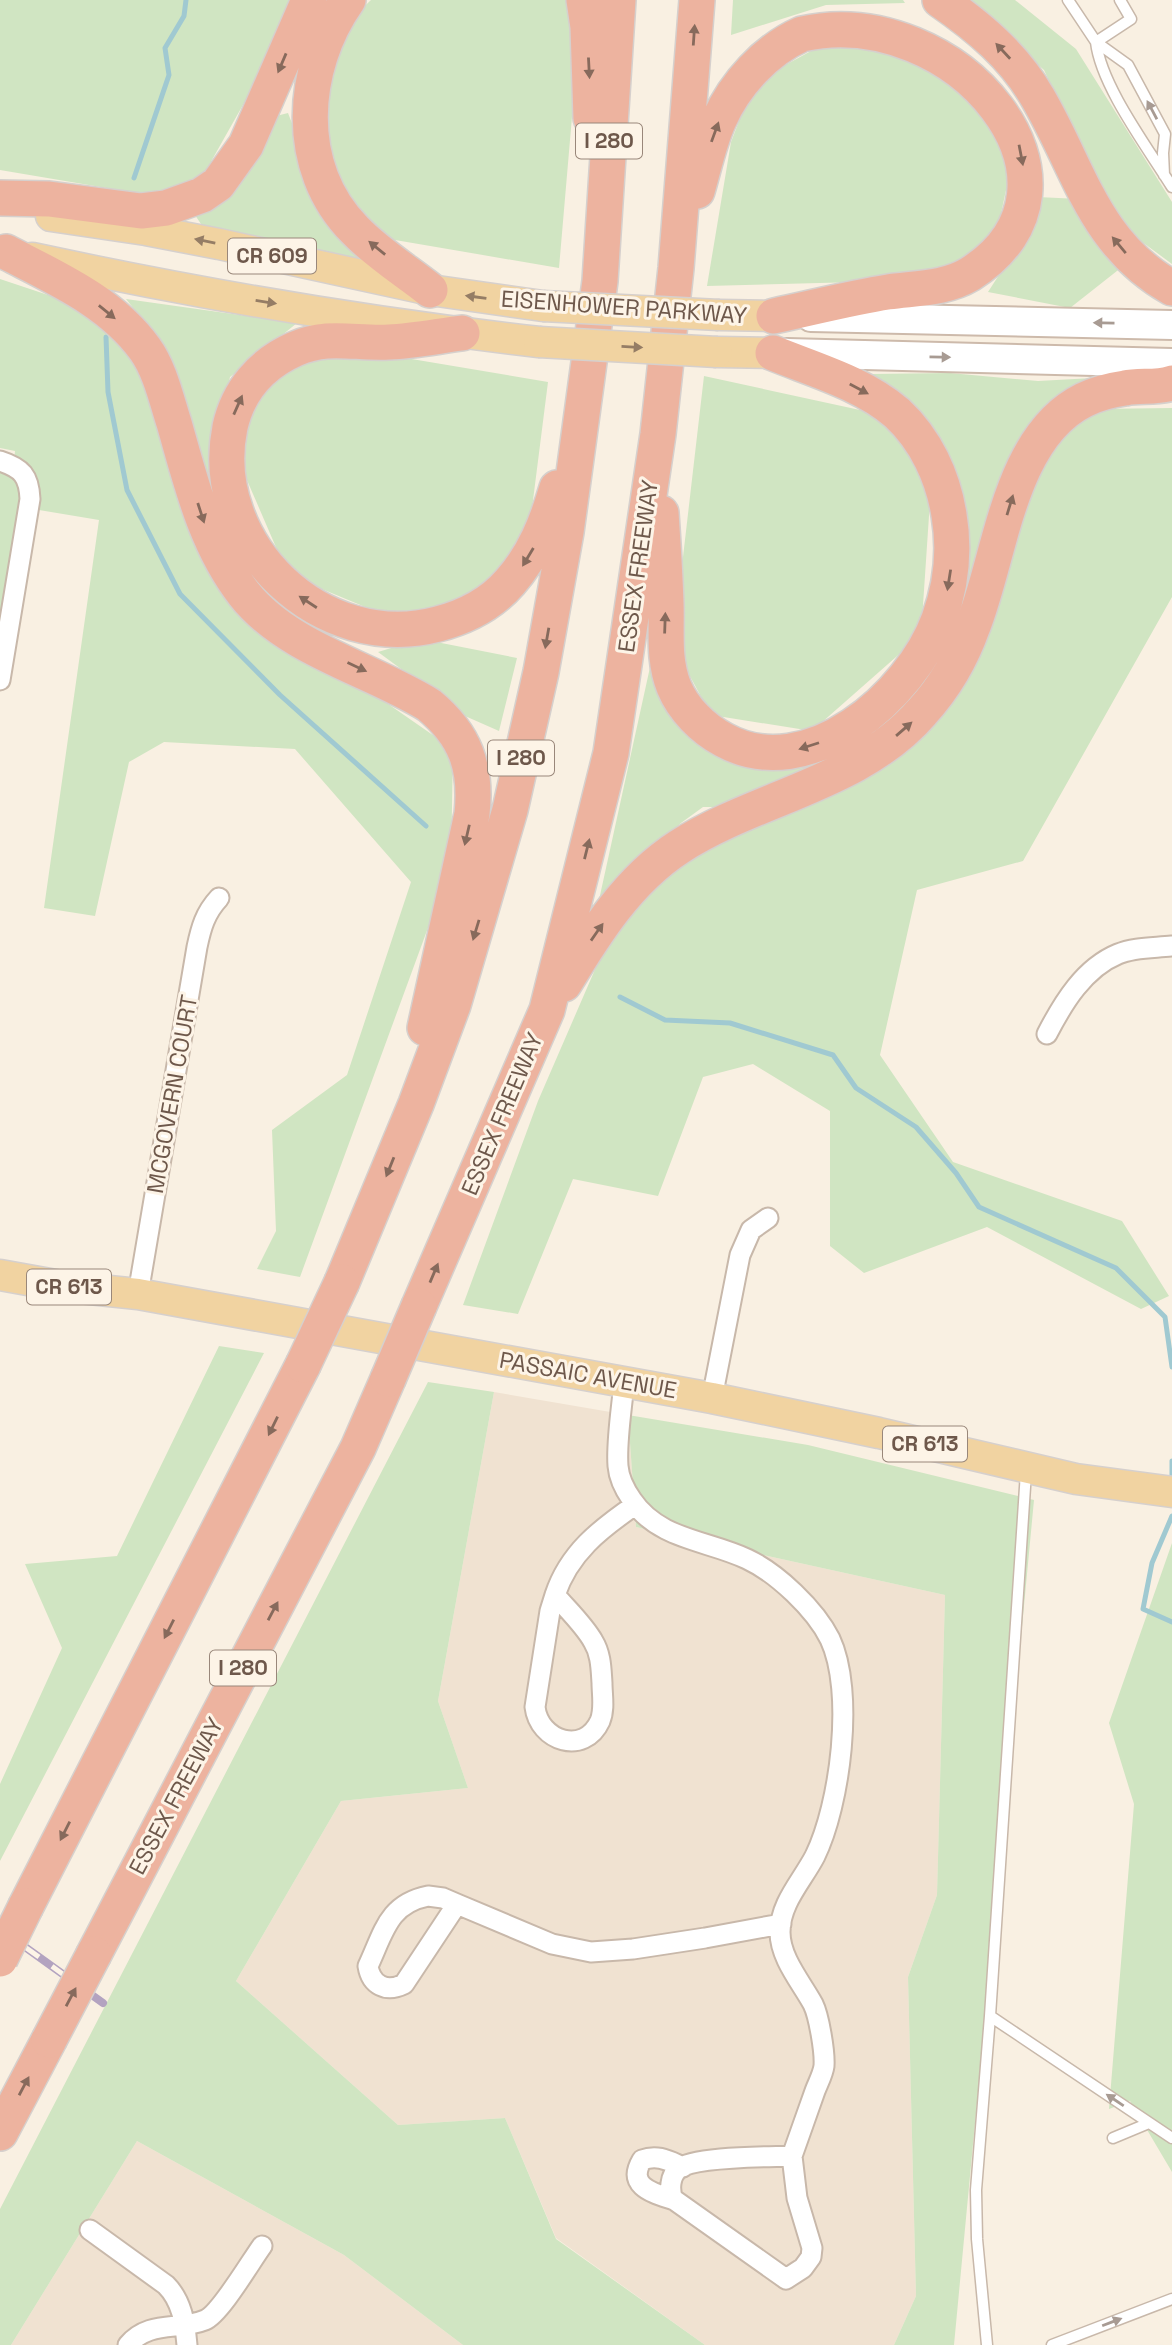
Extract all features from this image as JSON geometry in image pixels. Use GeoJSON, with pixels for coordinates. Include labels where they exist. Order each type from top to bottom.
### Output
{"type":"FeatureCollection","features":[{"type":"Feature","properties":{"kind":"highway"},"geometry":{"type":"LineString","coordinates":[[0,198],[49,199],[141,211],[175,206],[202,195],[218,184],[246,145],[309,0]]}},
{"type":"Feature","properties":{"kind":"highway"},"geometry":{"type":"LineString","coordinates":[[348,0],[331,27],[316,68],[310,113],[314,156],[323,184],[335,205],[355,230],[430,290]]}},
{"type":"Feature","properties":{"kind":"highway"},"geometry":{"type":"LineString","coordinates":[[584,0],[588,27],[600,281]]}},
{"type":"Feature","properties":{"kind":"highway","name":"I 280"},"geometry":{"type":"LineString","coordinates":[[0,1959],[303,1365],[342,1282],[416,1104],[453,1005],[510,810],[541,672],[566,532],[600,281],[618,0]]}},
{"type":"Feature","properties":{"kind":"highway","name":"ESSEX FREEWAY"},"geometry":{"type":"LineString","coordinates":[[0,2133],[358,1448],[547,1010],[611,753],[657,433],[676,268],[696,0]]}},
{"type":"Feature","properties":{"kind":"highway"},"geometry":{"type":"LineString","coordinates":[[940,0],[979,27],[1021,71],[1038,97],[1100,219],[1117,244],[1138,266],[1172,288]]}},
{"type":"Feature","properties":{"kind":"highway"},"geometry":{"type":"LineString","coordinates":[[676,268],[720,119],[739,87],[770,53],[792,38],[815,28],[858,20],[900,24],[939,41],[971,63],[983,77],[1008,114],[1016,133],[1023,156],[1024,175],[1021,205],[1013,229],[994,255],[954,282],[888,292],[774,316]]}},
{"type":"Feature","properties":{"kind":"highway"},"geometry":{"type":"LineString","coordinates":[[3,252],[96,302],[117,319],[145,350],[156,369],[164,392],[204,521],[228,571],[245,596],[264,615],[286,631],[395,685],[429,705],[444,718],[465,749],[475,789],[472,814],[426,1016],[416,1104]]}},
{"type":"Feature","properties":{"kind":"highway"},"geometry":{"type":"LineString","coordinates":[[462,333],[387,342],[346,339],[322,341],[298,347],[265,367],[251,381],[239,400],[229,437],[227,458],[228,482],[243,528],[252,547],[285,586],[324,612],[365,627],[408,630],[452,621],[491,600],[509,584],[524,565],[548,519],[582,401]]}},
{"type":"Feature","properties":{"kind":"highway"},"geometry":{"type":"LineString","coordinates":[[657,433],[667,659],[674,686],[684,705],[717,737],[736,747],[755,752],[793,751],[816,744],[854,724],[874,710],[904,680],[922,653],[938,621],[946,597],[953,548],[947,503],[941,481],[926,450],[896,413],[853,385],[774,353]]}},
{"type":"Feature","properties":{"kind":"highway"},"geometry":{"type":"LineString","coordinates":[[547,1010],[596,932],[636,883],[656,864],[700,834],[838,773],[896,736],[922,713],[950,674],[974,625],[1017,485],[1038,440],[1064,413],[1084,400],[1125,388],[1172,383]]}},
{"type":"Feature","properties":{"kind":"main road","name":"EISENHOWER PARKWAY"},"geometry":{"type":"LineString","coordinates":[[0,209],[158,232],[430,290],[543,306],[774,316]]}},
{"type":"Feature","properties":{"kind":"main road","name":"EISENHOWER PARKWAY"},"geometry":{"type":"LineString","coordinates":[[3,252],[201,292],[462,333],[540,342],[774,353]]}},
{"type":"Feature","properties":{"kind":"main road","name":"PASSAIC AVENUE"},"geometry":{"type":"LineString","coordinates":[[0,1275],[61,1286],[138,1294],[712,1398],[1076,1479],[1170,1492]]}},
{"type":"Feature","properties":{"kind":"street","name":"EISENHOWER PARKWAY"},"geometry":{"type":"LineString","coordinates":[[774,316],[1172,325]]}},
{"type":"Feature","properties":{"kind":"street","name":"EISENHOWER PARKWAY"},"geometry":{"type":"LineString","coordinates":[[774,353],[1172,363]]}},
{"type":"Feature","properties":{"kind":"street"},"geometry":{"type":"LineString","coordinates":[[0,461],[23,472],[29,481],[30,499],[0,680]]}},
{"type":"Feature","properties":{"kind":"street","name":"MCGOVERN COURT"},"geometry":{"type":"LineString","coordinates":[[138,1294],[201,926],[209,909],[219,898]]}},
{"type":"Feature","properties":{"kind":"street"},"geometry":{"type":"LineString","coordinates":[[1047,1034],[1063,1004],[1095,969],[1118,954],[1172,946]]}},
{"type":"Feature","properties":{"kind":"street"},"geometry":{"type":"LineString","coordinates":[[712,1398],[740,1255],[751,1230],[768,1218]]}},
{"type":"Feature","properties":{"kind":"street"},"geometry":{"type":"LineString","coordinates":[[624,1382],[618,1466],[623,1488],[635,1505],[649,1521],[667,1532],[740,1556],[783,1583],[806,1607],[829,1638],[841,1672],[842,1714],[838,1775],[829,1821],[814,1856],[783,1913],[780,1934],[785,1955],[814,2006],[820,2028],[824,2066],[792,2156],[797,2198],[813,2248],[811,2257],[803,2268],[786,2279],[674,2200],[642,2186],[637,2178],[637,2169],[642,2160],[651,2157],[661,2157],[683,2167]]}},
{"type":"Feature","properties":{"kind":"street"},"geometry":{"type":"LineString","coordinates":[[555,1595],[593,1641],[601,1659],[603,1711],[600,1721],[586,1737],[572,1741],[561,1740],[549,1734],[536,1717],[535,1707],[550,1611],[555,1595],[561,1577],[574,1558],[600,1529],[635,1505]]}},
{"type":"Feature","properties":{"kind":"street"},"geometry":{"type":"LineString","coordinates":[[457,1904],[404,1984],[396,1989],[387,1989],[376,1984],[368,1966],[394,1912],[414,1899],[428,1896],[443,1898],[552,1944],[591,1952],[633,1949],[781,1924]]}},
{"type":"Feature","properties":{"kind":"street"},"geometry":{"type":"LineString","coordinates":[[674,2200],[670,2193],[671,2185],[679,2169],[698,2161],[792,2156]]}},
{"type":"Feature","properties":{"kind":"street"},"geometry":{"type":"LineString","coordinates":[[90,2230],[166,2284],[175,2294],[185,2323],[187,2345]]}},
{"type":"Feature","properties":{"kind":"street"},"geometry":{"type":"LineString","coordinates":[[128,2345],[137,2335],[147,2330],[206,2320],[217,2310],[262,2246]]}},
{"type":"Feature","properties":{"kind":"lane"},"geometry":{"type":"LineString","coordinates":[[1068,0],[1096,42],[1128,65],[1165,134],[1164,175]]}},
{"type":"Feature","properties":{"kind":"lane"},"geometry":{"type":"LineString","coordinates":[[1096,42],[1131,19],[1120,0]]}},
{"type":"Feature","properties":{"kind":"lane"},"geometry":{"type":"LineString","coordinates":[[1096,42],[1099,61],[1143,143],[1172,187]]}},
{"type":"Feature","properties":{"kind":"lane"},"geometry":{"type":"LineString","coordinates":[[986,2345],[977,2239],[976,2190],[1026,1468]]}},
{"type":"Feature","properties":{"kind":"lane"},"geometry":{"type":"LineString","coordinates":[[990,2016],[1172,2138]]}},
{"type":"Feature","properties":{"kind":"lane"},"geometry":{"type":"LineString","coordinates":[[1114,2138],[1149,2123]]}},
{"type":"Feature","properties":{"kind":"lane"},"geometry":{"type":"LineString","coordinates":[[1052,2345],[1172,2299]]}},
{"type":"Feature","properties":{"kind":"shaded area"},"geometry":{"type":"Polygon","coordinates":[[[494,1392],[628,1415],[636,1527],[945,1595],[937,1895],[908,1977],[916,2296],[894,2345],[705,2345],[556,2238],[505,2118],[398,2125],[236,1981],[341,1801],[468,1788],[438,1701],[494,1392]]]}},
{"type":"Feature","properties":{"kind":"shaded area"},"geometry":{"type":"Polygon","coordinates":[[[137,2141],[344,2255],[463,2345],[11,2345],[137,2141]]]}},
{"type":"Feature","properties":{"kind":"green space"},"geometry":{"type":"Polygon","coordinates":[[[0,0],[302,0],[204,174],[154,196],[0,170],[0,0]]]}},
{"type":"Feature","properties":{"kind":"green space"},"geometry":{"type":"Polygon","coordinates":[[[371,0],[565,0],[577,21],[575,82],[559,268],[360,234],[319,144],[343,27],[371,0]]]}},
{"type":"Feature","properties":{"kind":"green space"},"geometry":{"type":"Polygon","coordinates":[[[733,0],[903,0],[905,3],[826,5],[731,35],[733,0]]]}},
{"type":"Feature","properties":{"kind":"green space"},"geometry":{"type":"Polygon","coordinates":[[[964,0],[1015,0],[1076,49],[1172,202],[1172,264],[1115,222],[1044,70],[964,0]]]}},
{"type":"Feature","properties":{"kind":"green space"},"geometry":{"type":"Polygon","coordinates":[[[844,33],[952,64],[1013,157],[995,242],[935,280],[707,286],[731,142],[754,82],[844,33]]]}},
{"type":"Feature","properties":{"kind":"green space"},"geometry":{"type":"Polygon","coordinates":[[[288,113],[325,209],[360,259],[203,227],[193,212],[272,117],[288,113]]]}},
{"type":"Feature","properties":{"kind":"green space"},"geometry":{"type":"Polygon","coordinates":[[[1037,197],[1080,199],[1122,267],[1070,308],[988,292],[1017,247],[1037,197]]]}},
{"type":"Feature","properties":{"kind":"green space"},"geometry":{"type":"Polygon","coordinates":[[[0,279],[81,306],[126,343],[234,597],[453,749],[451,865],[300,1277],[257,1269],[276,1231],[272,1130],[347,1075],[411,882],[295,749],[164,742],[129,762],[95,916],[44,908],[99,520],[27,508],[0,654],[0,469],[13,471],[15,451],[0,448],[0,279]]]}},
{"type":"Feature","properties":{"kind":"green space"},"geometry":{"type":"Polygon","coordinates":[[[126,299],[297,323],[230,377],[208,476],[165,348],[126,299]]]}},
{"type":"Feature","properties":{"kind":"green space"},"geometry":{"type":"Polygon","coordinates":[[[340,347],[548,382],[530,524],[491,588],[399,621],[288,575],[237,457],[266,379],[340,347]]]}},
{"type":"Feature","properties":{"kind":"green space"},"geometry":{"type":"Polygon","coordinates":[[[950,373],[1038,381],[1093,378],[956,624],[918,413],[872,374],[950,373]]]}},
{"type":"Feature","properties":{"kind":"green space"},"geometry":{"type":"Polygon","coordinates":[[[704,376],[883,415],[931,486],[921,635],[812,731],[711,715],[673,645],[673,614],[683,557],[704,376]]]}},
{"type":"Feature","properties":{"kind":"green space"},"geometry":{"type":"Polygon","coordinates":[[[1172,408],[1172,597],[1023,861],[917,890],[880,1055],[953,1162],[1122,1221],[1169,1296],[1141,1309],[987,1227],[864,1273],[830,1246],[830,1111],[753,1064],[703,1077],[658,1196],[573,1179],[518,1314],[463,1305],[538,1101],[613,928],[696,848],[919,731],[1037,464],[1094,409],[1172,408]]]}},
{"type":"Feature","properties":{"kind":"green space"},"geometry":{"type":"Polygon","coordinates":[[[421,639],[517,658],[499,731],[465,716],[378,652],[421,639]]]}},
{"type":"Feature","properties":{"kind":"green space"},"geometry":{"type":"Polygon","coordinates":[[[654,649],[668,693],[770,763],[825,766],[727,807],[703,807],[681,823],[599,900],[654,649]]]}},
{"type":"Feature","properties":{"kind":"green space"},"geometry":{"type":"Polygon","coordinates":[[[219,1346],[264,1353],[0,1861],[0,1784],[62,1648],[25,1564],[117,1556],[219,1346]]]}},
{"type":"Feature","properties":{"kind":"green space"},"geometry":{"type":"Polygon","coordinates":[[[428,1382],[494,1392],[438,1701],[468,1788],[341,1801],[236,1981],[398,2125],[505,2118],[556,2239],[705,2345],[463,2345],[344,2255],[137,2141],[11,2345],[0,2345],[0,2209],[428,1382]]]}},
{"type":"Feature","properties":{"kind":"green space"},"geometry":{"type":"Polygon","coordinates":[[[628,1415],[808,1445],[1034,1500],[954,2345],[894,2345],[916,2296],[908,1977],[937,1895],[945,1595],[636,1527],[628,1415]]]}},
{"type":"Feature","properties":{"kind":"green space"},"geometry":{"type":"Polygon","coordinates":[[[1172,1543],[1172,2172],[1130,2101],[1109,2109],[1134,1804],[1109,1723],[1172,1543]]]}},
{"type":"Feature","properties":{"kind":"waterway"},"geometry":{"type":"LineString","coordinates":[[134,178],[169,75],[165,48],[184,16],[186,0]]}},
{"type":"Feature","properties":{"kind":"waterway"},"geometry":{"type":"LineString","coordinates":[[106,337],[108,392],[127,490],[180,594],[280,695],[426,826]]}},
{"type":"Feature","properties":{"kind":"waterway"},"geometry":{"type":"LineString","coordinates":[[620,997],[665,1020],[730,1023],[833,1055],[856,1088],[916,1127],[956,1173],[979,1207],[1116,1268],[1165,1317],[1172,1367]]}},
{"type":"Feature","properties":{"kind":"waterway"},"geometry":{"type":"LineString","coordinates":[[1172,1461],[1172,1483]]}},
{"type":"Feature","properties":{"kind":"waterway"},"geometry":{"type":"LineString","coordinates":[[1172,1516],[1152,1563],[1143,1609],[1172,1622]]}},
{"type":"Feature","properties":{"kind":"railway"},"geometry":{"type":"LineString","coordinates":[[0,1929],[103,2003]]}}]}
